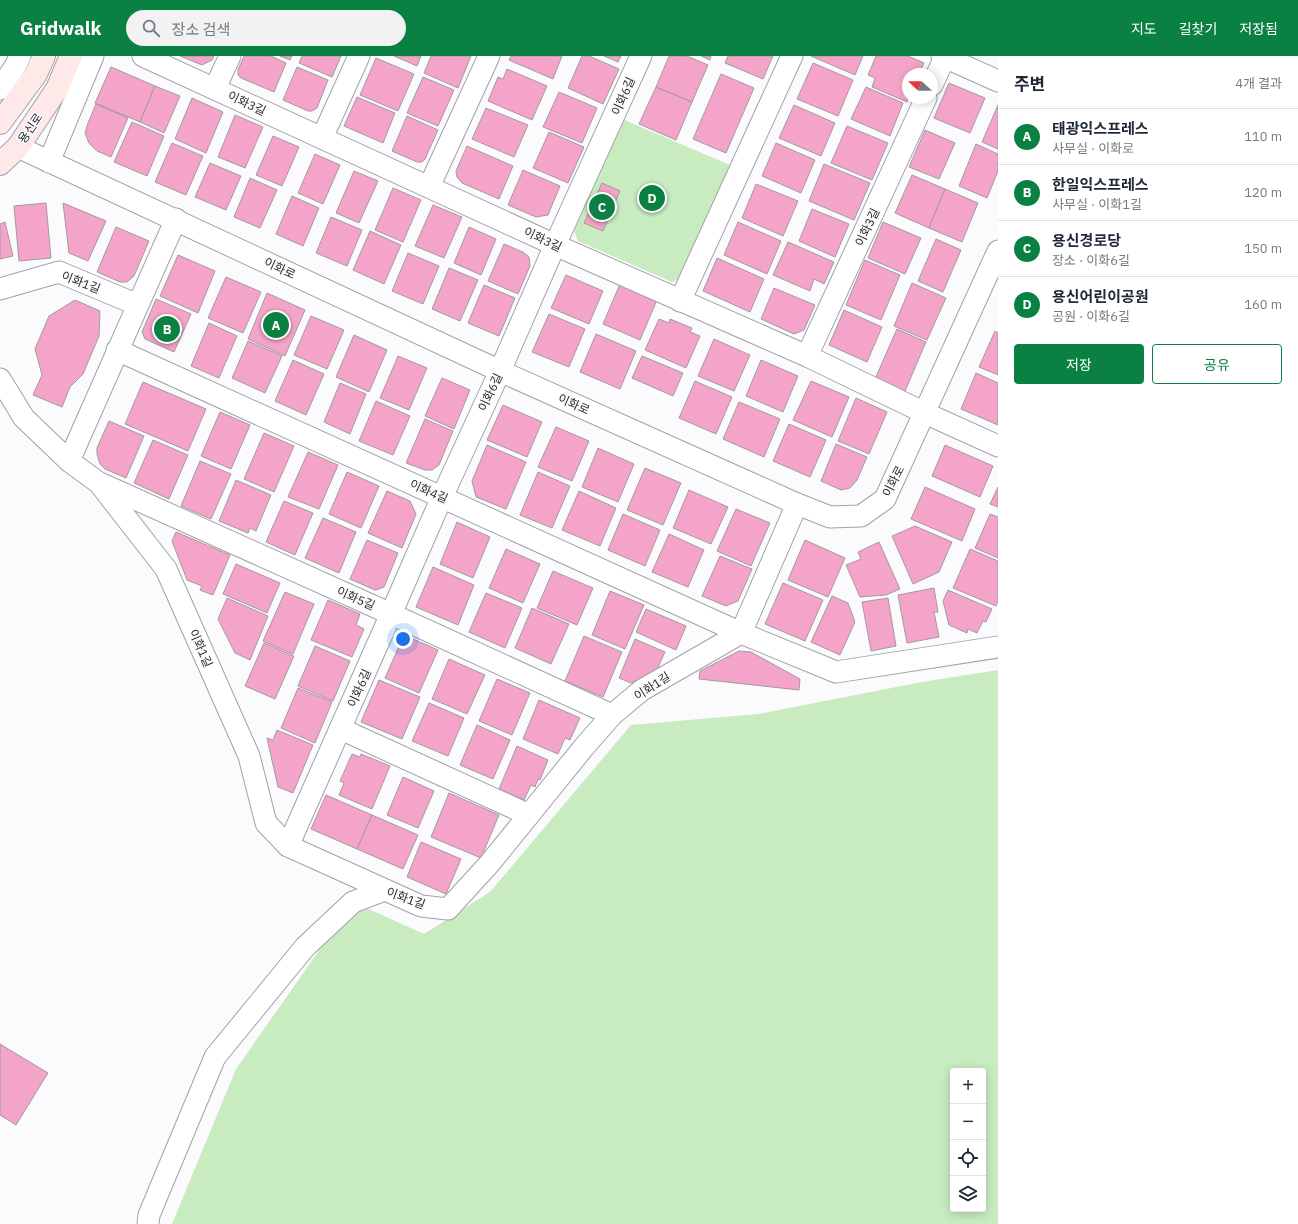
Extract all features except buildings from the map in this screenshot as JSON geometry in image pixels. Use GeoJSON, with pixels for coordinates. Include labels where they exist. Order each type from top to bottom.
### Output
{"type":"FeatureCollection","features":[{"type":"Feature","properties":{"kind":"main road","name":"용신로"},"geometry":{"type":"LineString","coordinates":[[0,164],[18,147],[57,89],[71,56]]}},
{"type":"Feature","properties":{"kind":"main road"},"geometry":{"type":"LineString","coordinates":[[0,123],[40,65]]}},
{"type":"Feature","properties":{"kind":"street"},"geometry":{"type":"LineString","coordinates":[[0,89],[16,65],[20,56]]}},
{"type":"Feature","properties":{"kind":"street"},"geometry":{"type":"LineString","coordinates":[[48,162],[94,56]]}},
{"type":"Feature","properties":{"kind":"street","name":"이화3길"},"geometry":{"type":"LineString","coordinates":[[143,56],[555,245],[807,356],[925,413],[998,446]]}},
{"type":"Feature","properties":{"kind":"street","name":"이화3길"},"geometry":{"type":"LineString","coordinates":[[215,88],[230,56]]}},
{"type":"Feature","properties":{"kind":"street"},"geometry":{"type":"LineString","coordinates":[[322,138],[359,56]]}},
{"type":"Feature","properties":{"kind":"street"},"geometry":{"type":"LineString","coordinates":[[430,187],[490,56]]}},
{"type":"Feature","properties":{"kind":"street","name":"이화6길"},"geometry":{"type":"LineString","coordinates":[[288,846],[341,729],[442,497],[641,56]]}},
{"type":"Feature","properties":{"kind":"street"},"geometry":{"type":"LineString","coordinates":[[680,301],[792,56]]}},
{"type":"Feature","properties":{"kind":"street"},"geometry":{"type":"LineString","coordinates":[[938,71],[944,57],[998,81]]}},
{"type":"Feature","properties":{"kind":"street","name":"이화3길"},"geometry":{"type":"LineString","coordinates":[[807,356],[923,104]]}},
{"type":"Feature","properties":{"kind":"street","name":"이화로"},"geometry":{"type":"LineString","coordinates":[[18,147],[48,162],[176,219],[500,371],[797,504],[830,517],[861,516],[885,499],[998,251]]}},
{"type":"Feature","properties":{"kind":"street"},"geometry":{"type":"LineString","coordinates":[[69,461],[176,219]]}},
{"type":"Feature","properties":{"kind":"street","name":"이화1길"},"geometry":{"type":"LineString","coordinates":[[0,289],[59,272],[138,305]]}},
{"type":"Feature","properties":{"kind":"street","name":"이화4길"},"geometry":{"type":"LineString","coordinates":[[117,350],[741,633]]}},
{"type":"Feature","properties":{"kind":"street","name":"이화1길"},"geometry":{"type":"LineString","coordinates":[[0,379],[24,418],[69,461],[99,483],[166,569],[249,756],[266,823],[288,846],[420,906],[448,909],[490,863],[612,715],[642,690],[741,633]]}},
{"type":"Feature","properties":{"kind":"street","name":"이화5길"},"geometry":{"type":"LineString","coordinates":[[99,483],[612,715]]}},
{"type":"Feature","properties":{"kind":"street"},"geometry":{"type":"LineString","coordinates":[[797,504],[741,633],[836,672],[996,642]]}},
{"type":"Feature","properties":{"kind":"street"},"geometry":{"type":"LineString","coordinates":[[341,729],[529,814]]}},
{"type":"Feature","properties":{"kind":"street"},"geometry":{"type":"LineString","coordinates":[[148,1224],[149,1216],[215,1057],[306,947],[353,902],[385,890]]}},
{"type":"Feature","properties":{"kind":"green space"},"geometry":{"type":"Polygon","coordinates":[[[622,119],[730,165],[682,277],[672,282],[578,241],[574,231],[622,119]]]}},
{"type":"Feature","properties":{"kind":"green space"},"geometry":{"type":"Polygon","coordinates":[[[998,670],[998,1224],[172,1224],[236,1069],[353,902],[424,934],[490,892],[631,725],[758,714],[922,682],[998,670]]]}},
{"type":"Feature","properties":{"kind":"place","name":"용신어린이공원"},"geometry":{"type":"Point","coordinates":[652,198]}},
{"type":"Feature","properties":{"kind":"place","name":"용신경로당"},"geometry":{"type":"Point","coordinates":[602,207]}},
{"type":"Feature","properties":{"kind":"place","name":"태광익스프레스"},"geometry":{"type":"Point","coordinates":[276,325]}},
{"type":"Feature","properties":{"kind":"place","name":"한일익스프레스"},"geometry":{"type":"Point","coordinates":[167,329]}}]}
